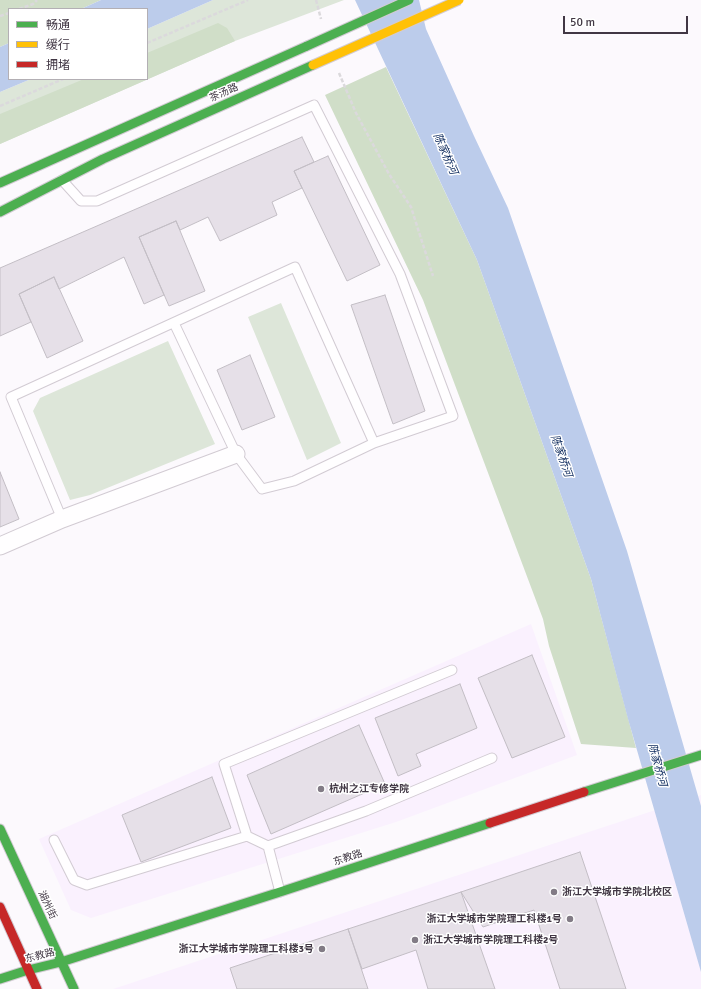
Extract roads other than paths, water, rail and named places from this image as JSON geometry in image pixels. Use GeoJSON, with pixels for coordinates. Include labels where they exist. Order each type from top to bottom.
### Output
{"type":"FeatureCollection","features":[{"type":"Feature","properties":{"kind":"street","name":"茶汤路"},"geometry":{"type":"LineString","coordinates":[[0,183],[409,0]]}},
{"type":"Feature","properties":{"kind":"street","name":"茶汤路"},"geometry":{"type":"LineString","coordinates":[[0,212],[103,159],[459,0]]}},
{"type":"Feature","properties":{"kind":"street"},"geometry":{"type":"LineString","coordinates":[[0,546],[62,519],[236,454]]}},
{"type":"Feature","properties":{"kind":"street","name":"东教路"},"geometry":{"type":"LineString","coordinates":[[0,979],[61,962],[701,755]]}},
{"type":"Feature","properties":{"kind":"street","name":"湖州街"},"geometry":{"type":"LineString","coordinates":[[0,829],[74,989]]}},
{"type":"Feature","properties":{"kind":"street"},"geometry":{"type":"LineString","coordinates":[[0,907],[35,984]]}},
{"type":"Feature","properties":{"kind":"lane"},"geometry":{"type":"LineString","coordinates":[[62,180],[81,201],[97,201],[314,105],[400,274],[453,416],[374,443],[294,481],[262,489],[236,454],[174,323]]}},
{"type":"Feature","properties":{"kind":"lane"},"geometry":{"type":"LineString","coordinates":[[62,519],[11,397],[296,267],[374,443]]}},
{"type":"Feature","properties":{"kind":"lane"},"geometry":{"type":"LineString","coordinates":[[247,836],[224,764],[452,670]]}},
{"type":"Feature","properties":{"kind":"lane"},"geometry":{"type":"LineString","coordinates":[[54,840],[74,880],[87,885],[247,836],[268,846],[366,811],[492,758]]}},
{"type":"Feature","properties":{"kind":"lane"},"geometry":{"type":"LineString","coordinates":[[268,846],[280,892]]}},
{"type":"Feature","properties":{"kind":"water"},"geometry":{"type":"Polygon","coordinates":[[[101,0],[213,0],[148,29],[148,8],[83,8],[101,0]]]}},
{"type":"Feature","properties":{"kind":"water","name":"陈家桥河"},"geometry":{"type":"Polygon","coordinates":[[[355,0],[419,0],[426,29],[508,208],[627,551],[701,806],[701,972],[628,719],[591,579],[477,260],[355,0]]]}},
{"type":"Feature","properties":{"kind":"water"},"geometry":{"type":"Polygon","coordinates":[[[8,43],[8,80],[29,80],[0,92],[0,47],[8,43]]]}},
{"type":"Feature","properties":{"kind":"place","name":"杭州之江专修学院"},"geometry":{"type":"Point","coordinates":[321,789]}},
{"type":"Feature","properties":{"kind":"place","name":"浙江大学城市学院北校区"},"geometry":{"type":"Point","coordinates":[554,892]}},
{"type":"Feature","properties":{"kind":"place","name":"浙江大学城市学院理工科楼1号"},"geometry":{"type":"Point","coordinates":[570,919]}},
{"type":"Feature","properties":{"kind":"place","name":"浙江大学城市学院理工科楼2号"},"geometry":{"type":"Point","coordinates":[415,940]}},
{"type":"Feature","properties":{"kind":"place","name":"浙江大学城市学院理工科楼3号"},"geometry":{"type":"Point","coordinates":[322,949]}}]}
